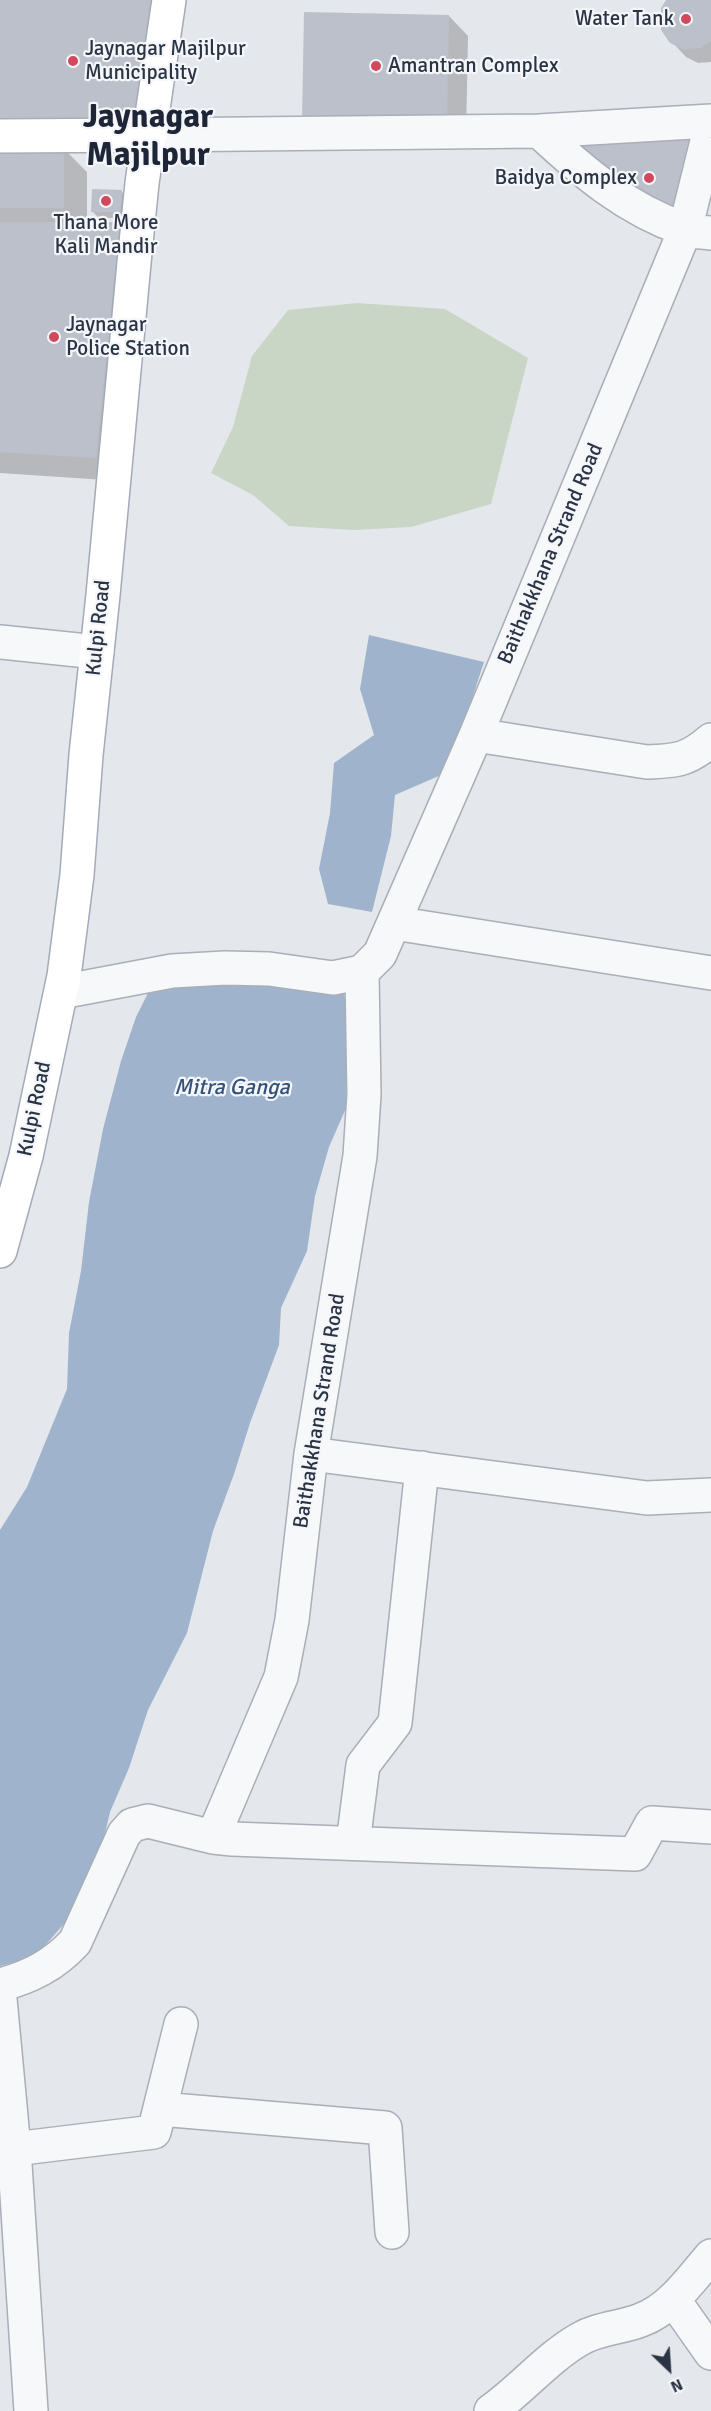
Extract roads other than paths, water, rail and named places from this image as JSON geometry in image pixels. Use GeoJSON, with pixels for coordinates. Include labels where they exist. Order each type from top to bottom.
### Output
{"type":"FeatureCollection","features":[{"type":"Feature","properties":{"kind":"main road","name":"Kulpi Road"},"geometry":{"type":"LineString","coordinates":[[0,1251],[26,1156],[61,992],[77,875],[86,755],[134,263],[169,0]]}},
{"type":"Feature","properties":{"kind":"main road"},"geometry":{"type":"LineString","coordinates":[[0,136],[150,135]]}},
{"type":"Feature","properties":{"kind":"street"},"geometry":{"type":"LineString","coordinates":[[150,135],[540,130],[711,123]]}},
{"type":"Feature","properties":{"kind":"street","name":"Baithakkhana Strand Road"},"geometry":{"type":"LineString","coordinates":[[213,1837],[281,1677],[292,1620],[311,1454],[360,1156],[364,1095],[362,972],[380,954],[698,231],[711,123]]}},
{"type":"Feature","properties":{"kind":"street"},"geometry":{"type":"LineString","coordinates":[[540,130],[582,171],[624,200],[698,231]]}},
{"type":"Feature","properties":{"kind":"street"},"geometry":{"type":"LineString","coordinates":[[0,642],[97,652]]}},
{"type":"Feature","properties":{"kind":"street"},"geometry":{"type":"LineString","coordinates":[[476,735],[647,762],[672,761],[695,754],[711,741]]}},
{"type":"Feature","properties":{"kind":"street"},"geometry":{"type":"LineString","coordinates":[[394,923],[711,973]]}},
{"type":"Feature","properties":{"kind":"street"},"geometry":{"type":"LineString","coordinates":[[61,992],[172,971],[225,968],[269,969],[333,978],[362,972]]}},
{"type":"Feature","properties":{"kind":"street"},"geometry":{"type":"LineString","coordinates":[[311,1454],[647,1498],[711,1496]]}},
{"type":"Feature","properties":{"kind":"street"},"geometry":{"type":"LineString","coordinates":[[353,1844],[363,1765],[395,1723],[422,1468]]}},
{"type":"Feature","properties":{"kind":"street"},"geometry":{"type":"LineString","coordinates":[[0,1985],[42,1970],[63,1955],[75,1942],[124,1834],[132,1825],[148,1821],[213,1837],[635,1854],[652,1823],[711,1827]]}},
{"type":"Feature","properties":{"kind":"street"},"geometry":{"type":"LineString","coordinates":[[0,1999],[14,2149],[31,2411]]}},
{"type":"Feature","properties":{"kind":"street"},"geometry":{"type":"LineString","coordinates":[[14,2149],[154,2132],[181,2024]]}},
{"type":"Feature","properties":{"kind":"street"},"geometry":{"type":"LineString","coordinates":[[160,2109],[385,2128],[392,2232]]}},
{"type":"Feature","properties":{"kind":"street"},"geometry":{"type":"LineString","coordinates":[[505,2407],[566,2348],[604,2329],[641,2320],[673,2299],[711,2256]]}},
{"type":"Feature","properties":{"kind":"street"},"geometry":{"type":"LineString","coordinates":[[673,2299],[711,2354]]}},
{"type":"Feature","properties":{"kind":"water"},"geometry":{"type":"Polygon","coordinates":[[[369,635],[484,662],[448,772],[395,795],[391,836],[372,912],[328,904],[319,869],[330,813],[334,763],[374,735],[360,689],[369,635]]]}},
{"type":"Feature","properties":{"kind":"water","name":"Mitra Ganga"},"geometry":{"type":"Polygon","coordinates":[[[303,977],[344,993],[357,1083],[329,1147],[315,1196],[307,1251],[281,1308],[279,1345],[213,1531],[187,1633],[148,1710],[129,1768],[110,1812],[91,1893],[35,1957],[0,1966],[0,1530],[27,1487],[67,1389],[69,1333],[81,1271],[89,1202],[103,1129],[121,1061],[136,1017],[153,983],[303,977]]]}},
{"type":"Feature","properties":{"kind":"place","name":"Water Tank"},"geometry":{"type":"Point","coordinates":[686,19]}},
{"type":"Feature","properties":{"kind":"place","name":"Jaynagar Majilpur Municipality"},"geometry":{"type":"Point","coordinates":[73,61]}},
{"type":"Feature","properties":{"kind":"place","name":"Amantran Complex"},"geometry":{"type":"Point","coordinates":[376,66]}},
{"type":"Feature","properties":{"kind":"place","name":"Baidya Complex"},"geometry":{"type":"Point","coordinates":[649,178]}},
{"type":"Feature","properties":{"kind":"place","name":"Thana More Kali Mandir"},"geometry":{"type":"Point","coordinates":[106,201]}},
{"type":"Feature","properties":{"kind":"place","name":"Jaynagar Police Station"},"geometry":{"type":"Point","coordinates":[54,337]}},
{"type":"Feature","properties":{"kind":"district","name":"Jaynagar Majilpur"},"geometry":{"type":"Point","coordinates":[148,137]}}]}
